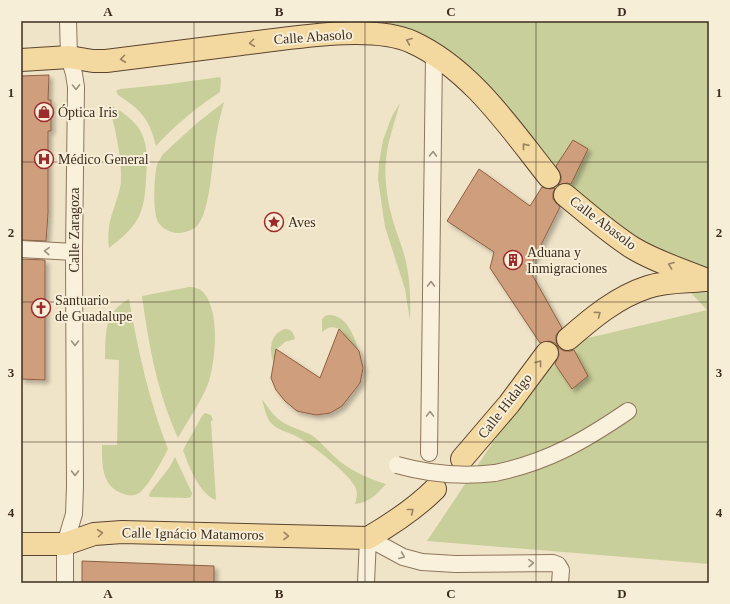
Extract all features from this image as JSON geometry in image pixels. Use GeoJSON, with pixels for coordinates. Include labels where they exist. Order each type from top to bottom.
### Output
{"type":"FeatureCollection","features":[{"type":"Feature","properties":{"kind":"main road","name":"Calle Abasolo"},"geometry":{"type":"LineString","coordinates":[[21,60],[69,57],[93,62],[296,37],[344,34],[374,28],[412,42],[434,55],[462,76],[505,122],[549,177]]}},
{"type":"Feature","properties":{"kind":"main road","name":"Calle Abasolo"},"geometry":{"type":"LineString","coordinates":[[565,195],[615,236],[634,248],[654,258],[708,280]]}},
{"type":"Feature","properties":{"kind":"main road"},"geometry":{"type":"LineString","coordinates":[[568,340],[598,314],[625,298],[649,287],[669,283],[708,280]]}},
{"type":"Feature","properties":{"kind":"main road","name":"Calle Hidalgo"},"geometry":{"type":"LineString","coordinates":[[462,459],[508,404],[547,353]]}},
{"type":"Feature","properties":{"kind":"main road"},"geometry":{"type":"LineString","coordinates":[[368,538],[393,524],[431,491]]}},
{"type":"Feature","properties":{"kind":"main road","name":"Calle Ignácio Matamoros"},"geometry":{"type":"LineString","coordinates":[[21,544],[65,544],[94,534],[122,532],[368,538]]}},
{"type":"Feature","properties":{"kind":"street","name":"Calle Zaragoza"},"geometry":{"type":"LineString","coordinates":[[64,583],[65,544],[74,514],[76,486],[74,252],[76,87],[69,57],[68,21]]}},
{"type":"Feature","properties":{"kind":"street"},"geometry":{"type":"LineString","coordinates":[[429,453],[434,55]]}},
{"type":"Feature","properties":{"kind":"street"},"geometry":{"type":"LineString","coordinates":[[21,249],[74,252]]}},
{"type":"Feature","properties":{"kind":"street"},"geometry":{"type":"LineString","coordinates":[[397,465],[437,473],[479,475],[520,468],[578,443],[628,411]]}},
{"type":"Feature","properties":{"kind":"street"},"geometry":{"type":"LineString","coordinates":[[366,583],[368,538]]}},
{"type":"Feature","properties":{"kind":"street","name":"Calle Ignácio Matamoros"},"geometry":{"type":"LineString","coordinates":[[368,538],[403,557],[422,562],[455,564],[552,563],[558,565],[561,570],[560,583]]}},
{"type":"Feature","properties":{"kind":"green space"},"geometry":{"type":"Polygon","coordinates":[[[374,21],[709,21],[709,564],[427,541],[558,345],[707,310],[671,272],[559,189],[442,57],[374,37],[374,21]]]}},
{"type":"Feature","properties":{"kind":"green space"},"geometry":{"type":"Polygon","coordinates":[[[220,77],[220,92],[186,117],[156,146],[150,128],[143,116],[133,105],[118,95],[116,91],[120,89],[220,77]]]}},
{"type":"Feature","properties":{"kind":"green space"},"geometry":{"type":"Polygon","coordinates":[[[224,102],[216,139],[207,200],[201,221],[196,227],[189,231],[179,233],[170,232],[160,225],[156,215],[154,192],[157,165],[163,154],[197,123],[224,102]]]}},
{"type":"Feature","properties":{"kind":"green space"},"geometry":{"type":"Polygon","coordinates":[[[400,103],[390,138],[385,165],[387,193],[390,207],[408,271],[410,321],[405,289],[385,227],[378,179],[383,140],[392,116],[400,103]]]}},
{"type":"Feature","properties":{"kind":"green space"},"geometry":{"type":"Polygon","coordinates":[[[109,104],[131,119],[138,127],[145,144],[147,167],[145,196],[139,215],[128,232],[109,248],[109,227],[120,188],[121,172],[118,143],[109,104]]]}},
{"type":"Feature","properties":{"kind":"green space"},"geometry":{"type":"Polygon","coordinates":[[[189,287],[203,292],[208,300],[212,310],[214,322],[215,348],[209,381],[199,403],[178,438],[159,386],[142,296],[189,287]]]}},
{"type":"Feature","properties":{"kind":"green space"},"geometry":{"type":"Polygon","coordinates":[[[129,299],[145,375],[155,412],[168,449],[147,485],[136,495],[126,495],[116,491],[111,486],[104,474],[102,452],[102,445],[117,445],[119,360],[105,359],[106,332],[110,317],[114,311],[129,299]]]}},
{"type":"Feature","properties":{"kind":"green space"},"geometry":{"type":"Polygon","coordinates":[[[329,315],[335,316],[345,322],[355,339],[359,351],[339,329],[330,328],[322,332],[322,319],[329,315]]]}},
{"type":"Feature","properties":{"kind":"green space"},"geometry":{"type":"Polygon","coordinates":[[[285,329],[291,331],[295,339],[285,342],[277,349],[274,364],[271,354],[273,339],[280,331],[285,329]]]}},
{"type":"Feature","properties":{"kind":"green space"},"geometry":{"type":"Polygon","coordinates":[[[262,399],[273,414],[284,423],[313,436],[335,457],[353,470],[365,477],[386,484],[369,500],[355,504],[357,491],[353,483],[338,467],[309,444],[272,424],[264,409],[262,399]]]}},
{"type":"Feature","properties":{"kind":"green space"},"geometry":{"type":"Polygon","coordinates":[[[205,413],[211,415],[213,420],[211,421],[216,500],[205,492],[195,479],[183,450],[205,413]]]}},
{"type":"Feature","properties":{"kind":"green space"},"geometry":{"type":"Polygon","coordinates":[[[175,457],[192,493],[191,497],[150,497],[149,495],[151,491],[169,468],[175,457]]]}},
{"type":"Feature","properties":{"kind":"building"},"geometry":{"type":"Polygon","coordinates":[[[49,75],[48,100],[51,100],[51,131],[48,131],[48,213],[46,241],[21,240],[21,76],[49,75]]]}},
{"type":"Feature","properties":{"kind":"building"},"geometry":{"type":"Polygon","coordinates":[[[573,140],[588,149],[571,184],[567,183],[558,185],[561,181],[561,176],[556,166],[573,140]]]}},
{"type":"Feature","properties":{"kind":"building","name":"Aduana y Inmigraciones"},"geometry":{"type":"Polygon","coordinates":[[[479,169],[530,206],[542,187],[550,189],[555,188],[553,199],[560,207],[529,269],[562,328],[556,335],[558,347],[564,351],[574,350],[588,376],[572,389],[555,364],[559,355],[558,348],[555,343],[549,341],[540,343],[490,268],[494,252],[447,221],[479,169]]]}},
{"type":"Feature","properties":{"kind":"building","name":"Santuario de Guadalupe"},"geometry":{"type":"Polygon","coordinates":[[[21,259],[45,260],[45,380],[21,379],[21,259]]]}},
{"type":"Feature","properties":{"kind":"building"},"geometry":{"type":"Polygon","coordinates":[[[339,329],[359,351],[363,368],[360,383],[342,406],[330,413],[316,415],[297,411],[285,401],[276,390],[271,378],[276,349],[320,378],[339,329]]]}},
{"type":"Feature","properties":{"kind":"building"},"geometry":{"type":"Polygon","coordinates":[[[82,561],[214,566],[214,583],[82,583],[82,561]]]}},
{"type":"Feature","properties":{"kind":"place","name":"Óptica Iris"},"geometry":{"type":"Point","coordinates":[44,112]}},
{"type":"Feature","properties":{"kind":"place","name":"Médico General"},"geometry":{"type":"Point","coordinates":[44,159]}},
{"type":"Feature","properties":{"kind":"place","name":"Aves"},"geometry":{"type":"Point","coordinates":[274,222]}},
{"type":"Feature","properties":{"kind":"place","name":"Aduana y Inmigraciones"},"geometry":{"type":"Point","coordinates":[513,260]}},
{"type":"Feature","properties":{"kind":"place","name":"Santuario de Guadalupe"},"geometry":{"type":"Point","coordinates":[41,308]}}]}
